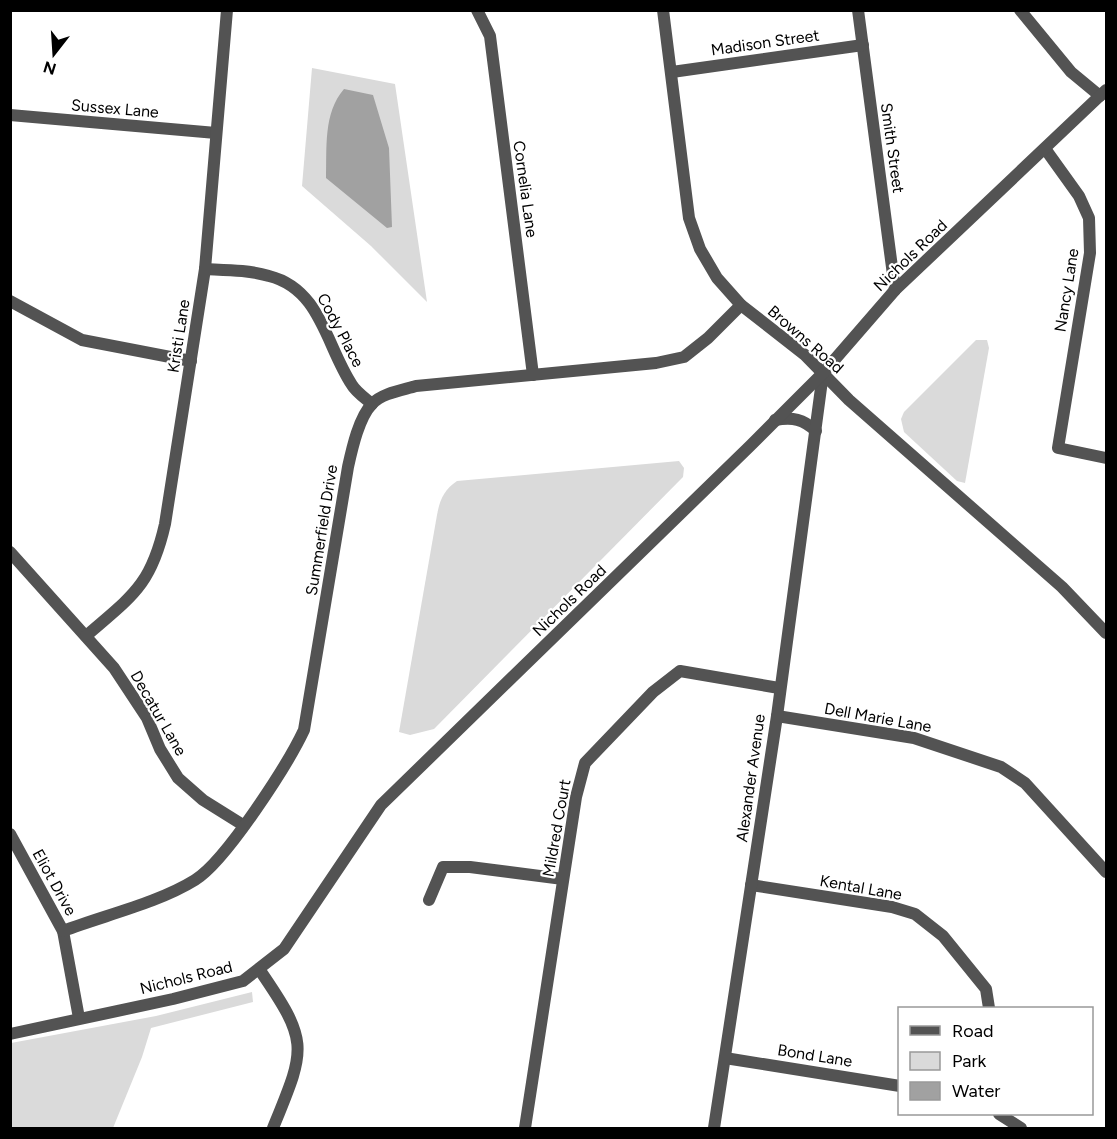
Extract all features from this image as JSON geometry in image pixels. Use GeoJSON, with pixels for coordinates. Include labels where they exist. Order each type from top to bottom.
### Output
{"type":"FeatureCollection","features":[{"type":"Feature","properties":{"kind":"street","name":"Kristi Lane"},"geometry":{"type":"LineString","coordinates":[[86,636],[142,585],[151,571],[165,524],[205,268],[227,10]]}},
{"type":"Feature","properties":{"kind":"street","name":"Cornelia Lane"},"geometry":{"type":"LineString","coordinates":[[477,10],[490,36],[533,375]]}},
{"type":"Feature","properties":{"kind":"street","name":"Browns Road"},"geometry":{"type":"LineString","coordinates":[[663,10],[689,218],[700,249],[717,278],[741,305],[805,355],[849,400],[1062,587],[1107,633]]}},
{"type":"Feature","properties":{"kind":"street","name":"Smith Street"},"geometry":{"type":"LineString","coordinates":[[858,10],[895,290]]}},
{"type":"Feature","properties":{"kind":"street"},"geometry":{"type":"LineString","coordinates":[[1020,10],[1071,72],[1103,93]]}},
{"type":"Feature","properties":{"kind":"street","name":"Madison Street"},"geometry":{"type":"LineString","coordinates":[[672,72],[863,45]]}},
{"type":"Feature","properties":{"kind":"street","name":"Nichols Road"},"geometry":{"type":"LineString","coordinates":[[10,1034],[173,999],[243,981],[284,949],[381,805],[823,373],[895,290],[1046,150],[1103,93]]}},
{"type":"Feature","properties":{"kind":"street","name":"Sussex Lane"},"geometry":{"type":"LineString","coordinates":[[10,115],[216,133]]}},
{"type":"Feature","properties":{"kind":"street","name":"Nancy Lane"},"geometry":{"type":"LineString","coordinates":[[1046,150],[1079,196],[1089,218],[1090,253],[1058,448],[1107,458]]}},
{"type":"Feature","properties":{"kind":"street","name":"Cody Place"},"geometry":{"type":"LineString","coordinates":[[205,268],[270,276],[287,283],[302,294],[314,308],[353,387],[372,404]]}},
{"type":"Feature","properties":{"kind":"street"},"geometry":{"type":"LineString","coordinates":[[10,302],[81,340],[191,361]]}},
{"type":"Feature","properties":{"kind":"street"},"geometry":{"type":"LineString","coordinates":[[372,404],[390,394],[416,386],[684,357],[708,338],[741,305]]}},
{"type":"Feature","properties":{"kind":"street","name":"Alexander Avenue"},"geometry":{"type":"LineString","coordinates":[[714,1128],[777,716],[823,373]]}},
{"type":"Feature","properties":{"kind":"street","name":"Summerfield Drive"},"geometry":{"type":"LineString","coordinates":[[63,931],[195,880],[218,861],[291,759],[304,730],[348,466],[355,437],[372,404]]}},
{"type":"Feature","properties":{"kind":"street"},"geometry":{"type":"LineString","coordinates":[[775,420],[794,418],[806,422],[816,431]]}},
{"type":"Feature","properties":{"kind":"street","name":"Decatur Lane"},"geometry":{"type":"LineString","coordinates":[[10,552],[114,668],[140,708],[160,749],[178,778],[203,800],[243,825]]}},
{"type":"Feature","properties":{"kind":"street","name":"Mildred Court"},"geometry":{"type":"LineString","coordinates":[[525,1128],[576,797],[585,763],[653,692],[680,671],[779,688]]}},
{"type":"Feature","properties":{"kind":"street","name":"Dell Marie Lane"},"geometry":{"type":"LineString","coordinates":[[777,716],[914,738],[1001,766],[1025,783],[1107,872]]}},
{"type":"Feature","properties":{"kind":"street","name":"Eliot Drive"},"geometry":{"type":"LineString","coordinates":[[10,834],[63,931],[79,1018]]}},
{"type":"Feature","properties":{"kind":"street"},"geometry":{"type":"LineString","coordinates":[[429,900],[443,867],[470,867],[563,879]]}},
{"type":"Feature","properties":{"kind":"street","name":"Kental Lane"},"geometry":{"type":"LineString","coordinates":[[751,885],[892,907],[915,914],[943,936],[986,989],[989,1007]]}},
{"type":"Feature","properties":{"kind":"street"},"geometry":{"type":"LineString","coordinates":[[259,969],[286,1008],[295,1028],[300,1052],[295,1075],[273,1128]]}},
{"type":"Feature","properties":{"kind":"street","name":"Bond Lane"},"geometry":{"type":"LineString","coordinates":[[725,1058],[898,1086]]}},
{"type":"Feature","properties":{"kind":"street"},"geometry":{"type":"LineString","coordinates":[[1002,1115],[1021,1128]]}},
{"type":"Feature","properties":{"kind":"green space"},"geometry":{"type":"Polygon","coordinates":[[[312,68],[395,84],[427,302],[371,246],[302,186],[312,68]]]}},
{"type":"Feature","properties":{"kind":"green space"},"geometry":{"type":"Polygon","coordinates":[[[976,340],[987,340],[989,348],[965,483],[957,481],[904,432],[901,419],[904,412],[976,340]]]}},
{"type":"Feature","properties":{"kind":"green space"},"geometry":{"type":"Polygon","coordinates":[[[679,461],[684,468],[683,477],[434,729],[410,735],[399,732],[437,515],[441,500],[449,488],[457,481],[679,461]]]}},
{"type":"Feature","properties":{"kind":"green space"},"geometry":{"type":"Polygon","coordinates":[[[252,992],[253,1002],[151,1028],[142,1057],[113,1128],[11,1128],[11,1043],[156,1016],[252,992]]]}},
{"type":"Feature","properties":{"kind":"water"},"geometry":{"type":"Polygon","coordinates":[[[344,89],[373,95],[389,148],[392,227],[387,228],[326,178],[329,120],[332,109],[344,89]]]}}]}
